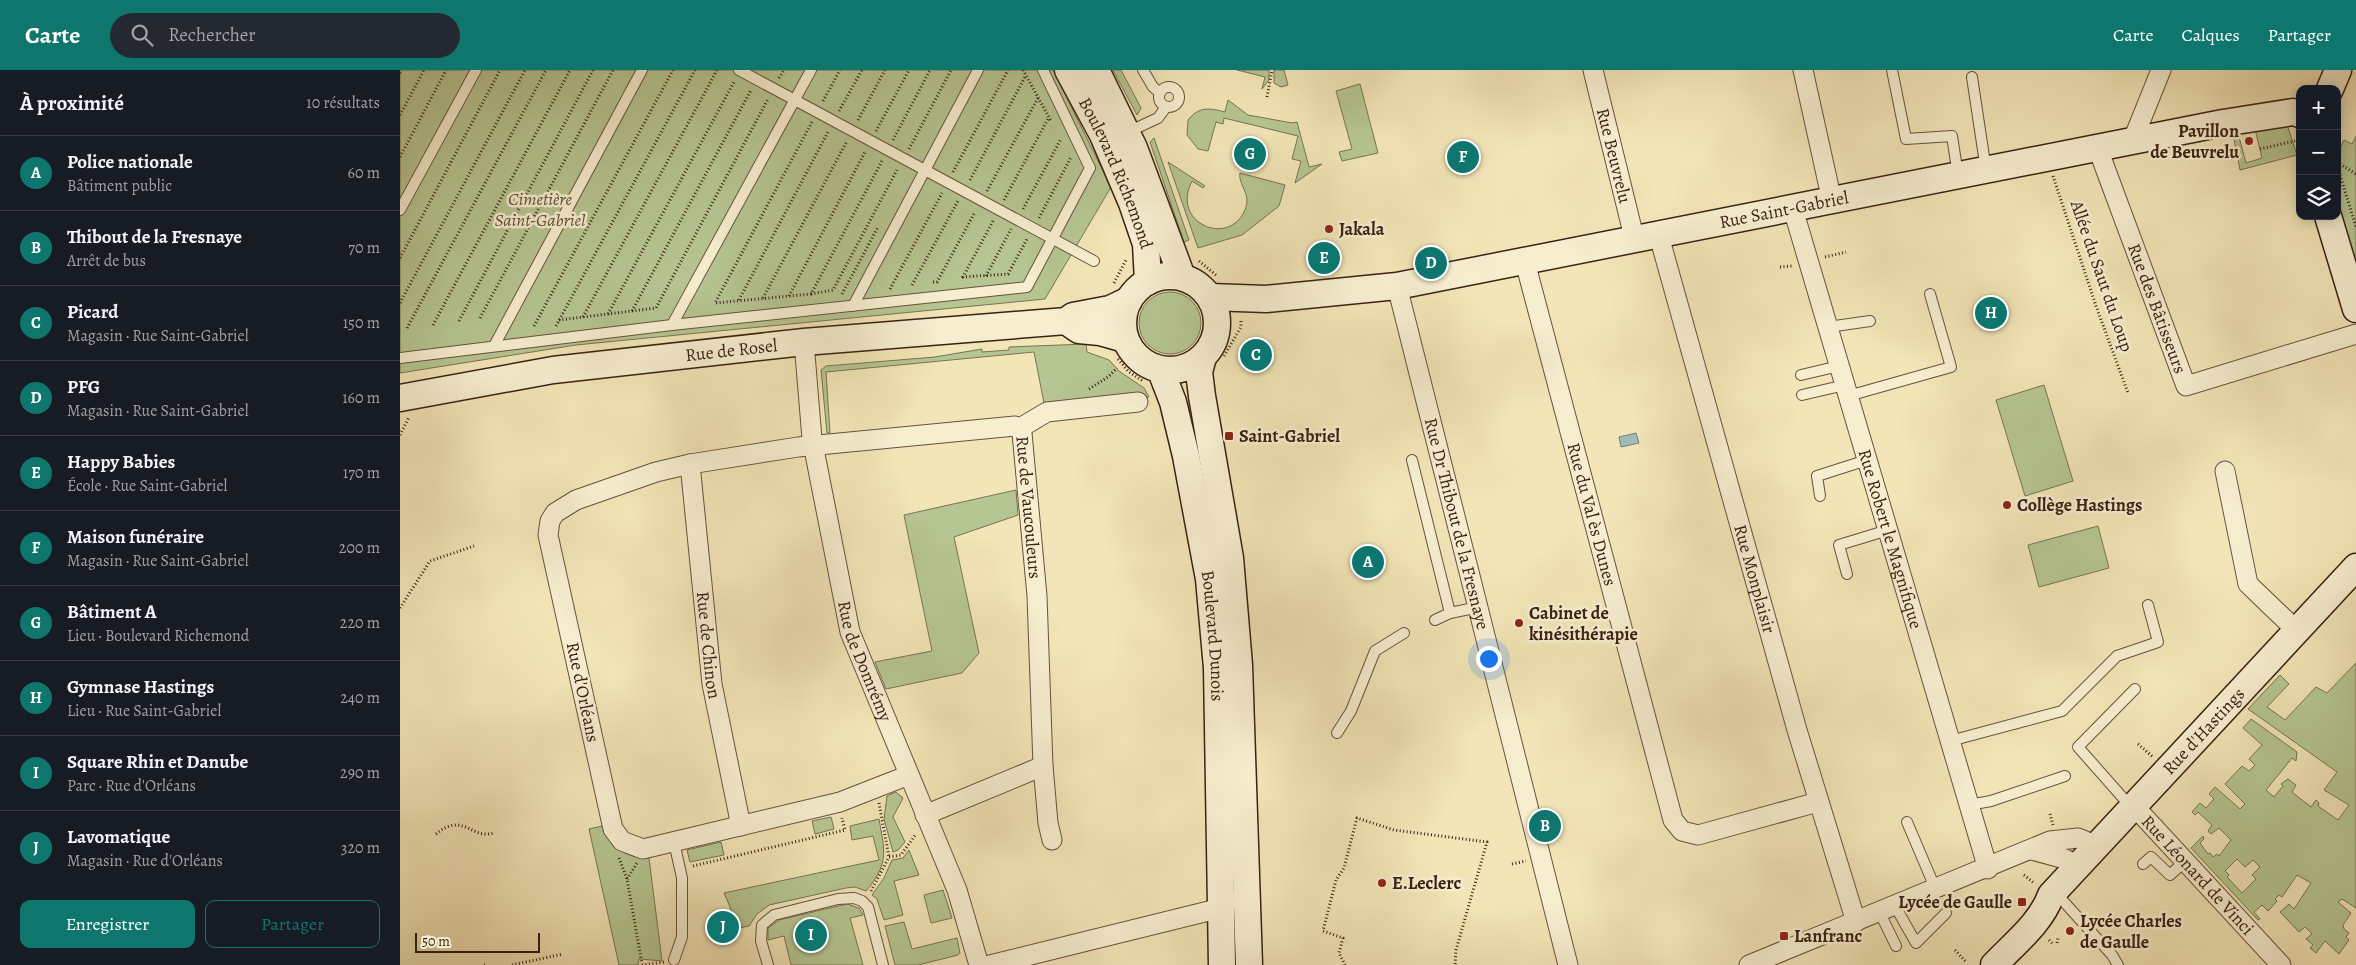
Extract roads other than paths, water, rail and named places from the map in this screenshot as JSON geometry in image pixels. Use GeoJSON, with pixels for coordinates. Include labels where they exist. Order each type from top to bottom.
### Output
{"type":"FeatureCollection","features":[{"type":"Feature","properties":{"kind":"street","name":"Boulevard Richemond"},"geometry":{"type":"LineString","coordinates":[[1068,70],[1103,135],[1132,203],[1146,244],[1148,281]]}},
{"type":"Feature","properties":{"kind":"street","name":"Boulevard Richemond"},"geometry":{"type":"LineString","coordinates":[[1096,70],[1127,133],[1187,266]]}},
{"type":"Feature","properties":{"kind":"street","name":"Rue Beuvrelu"},"geometry":{"type":"LineString","coordinates":[[1593,70],[1647,238]]}},
{"type":"Feature","properties":{"kind":"street"},"geometry":{"type":"LineString","coordinates":[[1803,70],[1832,202]]}},
{"type":"Feature","properties":{"kind":"street"},"geometry":{"type":"LineString","coordinates":[[2132,142],[2161,70]]}},
{"type":"Feature","properties":{"kind":"street"},"geometry":{"type":"LineString","coordinates":[[2332,85],[2338,70]]}},
{"type":"Feature","properties":{"kind":"street","name":"Rue Saint-Gabriel"},"geometry":{"type":"LineString","coordinates":[[1216,288],[1266,298],[1397,286],[1832,202],[2223,123],[2293,112],[2296,120]]}},
{"type":"Feature","properties":{"kind":"street","name":"Rue des Bâtisseurs"},"geometry":{"type":"LineString","coordinates":[[2098,149],[2186,386],[2356,334]]}},
{"type":"Feature","properties":{"kind":"street","name":"Rue Robert le Magnifique"},"geometry":{"type":"LineString","coordinates":[[1793,209],[1988,869]]}},
{"type":"Feature","properties":{"kind":"street"},"geometry":{"type":"LineString","coordinates":[[2329,220],[2356,309]]}},
{"type":"Feature","properties":{"kind":"street","name":"Rue Monplaisir"},"geometry":{"type":"LineString","coordinates":[[1647,238],[1856,922]]}},
{"type":"Feature","properties":{"kind":"street","name":"Rue du Val ès Dunes"},"geometry":{"type":"LineString","coordinates":[[1525,262],[1673,820],[1682,832],[1698,835],[1818,802]]}},
{"type":"Feature","properties":{"kind":"street"},"geometry":{"type":"LineString","coordinates":[[1187,266],[1202,288],[1216,288],[1216,313],[1229,325],[1213,344],[1212,361],[1186,367],[1155,378],[1140,359],[1119,347],[1123,321],[1121,293],[1136,290],[1148,281],[1187,266]]}},
{"type":"Feature","properties":{"kind":"street","name":"Rue Dr Thibout de la Fresnaye"},"geometry":{"type":"LineString","coordinates":[[1397,286],[1568,965]]}},
{"type":"Feature","properties":{"kind":"street","name":"Rue de Rosel"},"geometry":{"type":"LineString","coordinates":[[400,398],[553,370],[1068,312],[1073,316],[1110,309],[1121,293]]}},
{"type":"Feature","properties":{"kind":"street","name":"Rue Saint-Gabriel"},"geometry":{"type":"LineString","coordinates":[[1229,325],[1266,298]]}},
{"type":"Feature","properties":{"kind":"street","name":"Rue de Rosel"},"geometry":{"type":"LineString","coordinates":[[1068,312],[1079,330],[1100,332],[1119,347]]}},
{"type":"Feature","properties":{"kind":"street","name":"Rue de Domrémy"},"geometry":{"type":"LineString","coordinates":[[804,342],[814,446],[850,632],[908,775],[922,823],[957,890],[979,965]]}},
{"type":"Feature","properties":{"kind":"street","name":"Boulevard Dunois"},"geometry":{"type":"LineString","coordinates":[[1212,361],[1199,372],[1230,558],[1239,666],[1249,965]]}},
{"type":"Feature","properties":{"kind":"street","name":"Boulevard Dunois"},"geometry":{"type":"LineString","coordinates":[[1155,378],[1173,402],[1186,456],[1209,579],[1217,668],[1222,965]]}},
{"type":"Feature","properties":{"kind":"street"},"geometry":{"type":"LineString","coordinates":[[1020,428],[1047,412],[1138,402]]}},
{"type":"Feature","properties":{"kind":"street","name":"Rue de Vaucouleurs"},"geometry":{"type":"LineString","coordinates":[[814,446],[1015,426],[1020,428],[1037,596],[1043,766],[1048,823],[1052,840]]}},
{"type":"Feature","properties":{"kind":"street","name":"Rue d'Orléans"},"geometry":{"type":"LineString","coordinates":[[814,446],[752,453],[656,472],[576,500],[555,513],[550,521],[548,535],[613,829],[622,840],[634,847],[643,849],[840,802],[908,775]]}},
{"type":"Feature","properties":{"kind":"street","name":"Rue de Chinon"},"geometry":{"type":"LineString","coordinates":[[690,464],[712,684],[741,826]]}},
{"type":"Feature","properties":{"kind":"street"},"geometry":{"type":"LineString","coordinates":[[2225,471],[2248,584],[2296,630]]}},
{"type":"Feature","properties":{"kind":"street","name":"Rue d'Hastings"},"geometry":{"type":"LineString","coordinates":[[1965,959],[2078,866],[2356,566]]}},
{"type":"Feature","properties":{"kind":"street"},"geometry":{"type":"LineString","coordinates":[[922,823],[1043,766]]}},
{"type":"Feature","properties":{"kind":"street","name":"Rue Léonard de Vinci"},"geometry":{"type":"LineString","coordinates":[[2133,807],[2281,965]]}},
{"type":"Feature","properties":{"kind":"street"},"geometry":{"type":"LineString","coordinates":[[1749,965],[1988,869],[2050,841],[2078,838],[2097,846]]}},
{"type":"Feature","properties":{"kind":"street"},"geometry":{"type":"LineString","coordinates":[[2032,850],[2064,859],[2078,866]]}},
{"type":"Feature","properties":{"kind":"street"},"geometry":{"type":"LineString","coordinates":[[990,965],[1012,962],[1221,908],[1245,885]]}},
{"type":"Feature","properties":{"kind":"street","name":"Rue d'Hastings"},"geometry":{"type":"LineString","coordinates":[[1994,965],[2036,922],[2046,908],[2047,890]]}},
{"type":"Feature","properties":{"kind":"lane"},"geometry":{"type":"LineString","coordinates":[[400,210],[476,70]]}},
{"type":"Feature","properties":{"kind":"lane"},"geometry":{"type":"LineString","coordinates":[[494,346],[642,70]]}},
{"type":"Feature","properties":{"kind":"lane"},"geometry":{"type":"LineString","coordinates":[[739,70],[1094,261]]}},
{"type":"Feature","properties":{"kind":"lane"},"geometry":{"type":"LineString","coordinates":[[672,325],[810,70]]}},
{"type":"Feature","properties":{"kind":"lane"},"geometry":{"type":"LineString","coordinates":[[853,306],[978,70]]}},
{"type":"Feature","properties":{"kind":"lane"},"geometry":{"type":"LineString","coordinates":[[400,358],[672,325],[1027,287],[1090,168],[1044,70]]}},
{"type":"Feature","properties":{"kind":"lane"},"geometry":{"type":"LineString","coordinates":[[1143,70],[1153,87],[1160,92]]}},
{"type":"Feature","properties":{"kind":"lane"},"geometry":{"type":"LineString","coordinates":[[1892,70],[1906,139],[1952,136],[1958,176]]}},
{"type":"Feature","properties":{"kind":"lane"},"geometry":{"type":"LineString","coordinates":[[1972,77],[1986,171]]}},
{"type":"Feature","properties":{"kind":"lane"},"geometry":{"type":"LineString","coordinates":[[1127,133],[1158,118],[1166,107],[1172,106],[1177,102],[1177,92],[1173,88],[1167,87],[1160,92]]}},
{"type":"Feature","properties":{"kind":"lane"},"geometry":{"type":"LineString","coordinates":[[1160,92],[1160,101],[1166,107]]}},
{"type":"Feature","properties":{"kind":"lane"},"geometry":{"type":"LineString","coordinates":[[1802,396],[1846,390],[1951,367],[1930,294]]}},
{"type":"Feature","properties":{"kind":"lane"},"geometry":{"type":"LineString","coordinates":[[1828,327],[1870,320]]}},
{"type":"Feature","properties":{"kind":"lane"},"geometry":{"type":"LineString","coordinates":[[1802,375],[1839,366]]}},
{"type":"Feature","properties":{"kind":"lane"},"geometry":{"type":"LineString","coordinates":[[1412,460],[1450,613]]}},
{"type":"Feature","properties":{"kind":"lane"},"geometry":{"type":"LineString","coordinates":[[1820,496],[1817,476],[1867,460]]}},
{"type":"Feature","properties":{"kind":"lane"},"geometry":{"type":"LineString","coordinates":[[1848,574],[1839,545],[1888,530]]}},
{"type":"Feature","properties":{"kind":"lane"},"geometry":{"type":"LineString","coordinates":[[1950,741],[2062,711],[2117,656],[2158,642],[2148,605]]}},
{"type":"Feature","properties":{"kind":"lane"},"geometry":{"type":"LineString","coordinates":[[1435,620],[1450,613],[1479,608]]}},
{"type":"Feature","properties":{"kind":"lane"},"geometry":{"type":"LineString","coordinates":[[1338,733],[1351,711],[1375,651],[1404,633]]}},
{"type":"Feature","properties":{"kind":"lane"},"geometry":{"type":"LineString","coordinates":[[2133,807],[2078,747],[2135,689]]}},
{"type":"Feature","properties":{"kind":"lane"},"geometry":{"type":"LineString","coordinates":[[1969,805],[1991,801],[2065,776]]}},
{"type":"Feature","properties":{"kind":"lane"},"geometry":{"type":"LineString","coordinates":[[1908,822],[1936,890]]}},
{"type":"Feature","properties":{"kind":"lane"},"geometry":{"type":"LineString","coordinates":[[674,842],[682,878],[682,938],[674,960]]}},
{"type":"Feature","properties":{"kind":"lane"},"geometry":{"type":"LineString","coordinates":[[2143,864],[2151,857],[2170,875],[2185,861]]}},
{"type":"Feature","properties":{"kind":"lane"},"geometry":{"type":"LineString","coordinates":[[2047,890],[2112,955],[2118,965]]}},
{"type":"Feature","properties":{"kind":"lane"},"geometry":{"type":"LineString","coordinates":[[768,965],[761,941],[762,925],[774,915],[838,899],[854,898],[862,901],[868,907],[883,965]]}},
{"type":"Feature","properties":{"kind":"lane"},"geometry":{"type":"LineString","coordinates":[[1887,909],[1916,943],[1946,913]]}},
{"type":"Feature","properties":{"kind":"lane"},"geometry":{"type":"LineString","coordinates":[[1887,909],[1896,946]]}},
{"type":"Feature","properties":{"kind":"water"},"geometry":{"type":"Polygon","coordinates":[[[1636,433],[1639,443],[1621,447],[1619,437],[1636,433]]]}},
{"type":"Feature","properties":{"kind":"place","name":"Pavillon de Beuvrelu"},"geometry":{"type":"Point","coordinates":[2249,141]}},
{"type":"Feature","properties":{"kind":"place","name":"Bâtiment A"},"geometry":{"type":"Point","coordinates":[1250,154]}},
{"type":"Feature","properties":{"kind":"place","name":"Maison funéraire"},"geometry":{"type":"Point","coordinates":[1463,157]}},
{"type":"Feature","properties":{"kind":"place","name":"Jakala"},"geometry":{"type":"Point","coordinates":[1329,229]}},
{"type":"Feature","properties":{"kind":"place","name":"Happy Babies"},"geometry":{"type":"Point","coordinates":[1324,258]}},
{"type":"Feature","properties":{"kind":"place","name":"PFG"},"geometry":{"type":"Point","coordinates":[1431,263]}},
{"type":"Feature","properties":{"kind":"place","name":"Gymnase Hastings"},"geometry":{"type":"Point","coordinates":[1991,313]}},
{"type":"Feature","properties":{"kind":"place","name":"Picard"},"geometry":{"type":"Point","coordinates":[1256,355]}},
{"type":"Feature","properties":{"kind":"place","name":"Saint-Gabriel"},"geometry":{"type":"Point","coordinates":[1229,436]}},
{"type":"Feature","properties":{"kind":"place","name":"Collège Hastings"},"geometry":{"type":"Point","coordinates":[2007,505]}},
{"type":"Feature","properties":{"kind":"place","name":"Police nationale"},"geometry":{"type":"Point","coordinates":[1368,562]}},
{"type":"Feature","properties":{"kind":"place","name":"Cabinet de kinésithérapie"},"geometry":{"type":"Point","coordinates":[1519,623]}},
{"type":"Feature","properties":{"kind":"place","name":"Thibout de la Fresnaye"},"geometry":{"type":"Point","coordinates":[1545,826]}},
{"type":"Feature","properties":{"kind":"place","name":"E.Leclerc"},"geometry":{"type":"Point","coordinates":[1382,883]}},
{"type":"Feature","properties":{"kind":"place","name":"Lycée de Gaulle"},"geometry":{"type":"Point","coordinates":[2022,902]}},
{"type":"Feature","properties":{"kind":"place","name":"Lavomatique"},"geometry":{"type":"Point","coordinates":[723,927]}},
{"type":"Feature","properties":{"kind":"place","name":"Lycée Charles de Gaulle"},"geometry":{"type":"Point","coordinates":[2070,931]}},
{"type":"Feature","properties":{"kind":"place","name":"Square Rhin et Danube"},"geometry":{"type":"Point","coordinates":[811,935]}},
{"type":"Feature","properties":{"kind":"place","name":"Lanfranc"},"geometry":{"type":"Point","coordinates":[1784,936]}},
{"type":"Feature","properties":{"kind":"park label","name":"Cimetière Saint-Gabriel"},"geometry":{"type":"Point","coordinates":[540,209]}}]}
